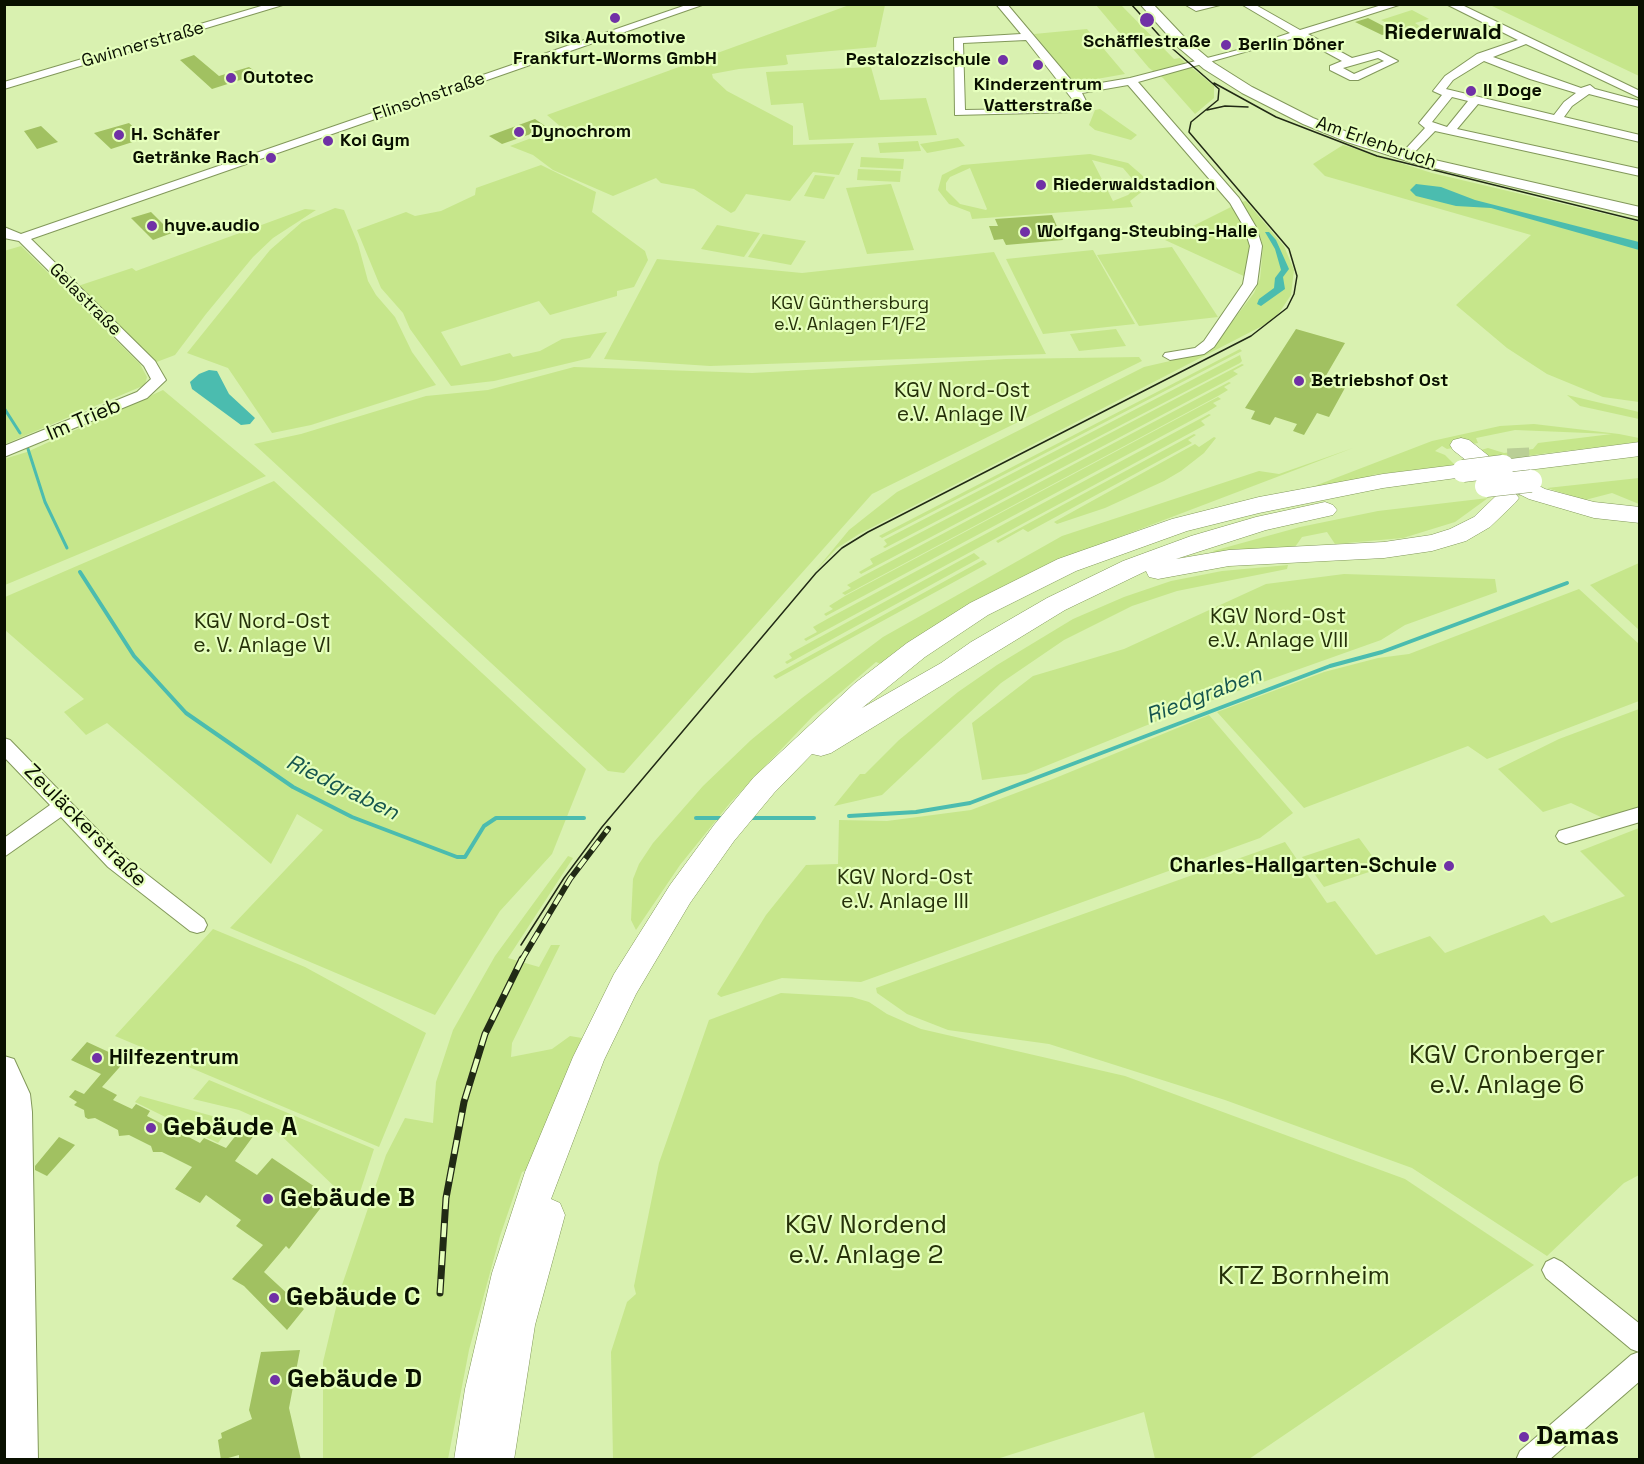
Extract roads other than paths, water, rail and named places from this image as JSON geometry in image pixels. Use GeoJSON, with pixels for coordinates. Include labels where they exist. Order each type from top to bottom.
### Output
{"type":"FeatureCollection","features":[{"type":"Feature","properties":{"kind":"highway"},"geometry":{"type":"LineString","coordinates":[[1461,445],[1493,472],[1536,494],[1579,507],[1640,515]]}},
{"type":"Feature","properties":{"kind":"highway"},"geometry":{"type":"LineString","coordinates":[[473,1460],[496,1326],[551,1173],[605,1060],[668,939],[733,844],[809,749],[870,685],[924,644],[979,609],[1067,565],[1180,525],[1259,505],[1363,485],[1640,450]]}},
{"type":"Feature","properties":{"kind":"highway"},"geometry":{"type":"LineString","coordinates":[[809,749],[950,670],[980,648],[1084,590],[1159,556],[1264,523],[1357,504],[1496,492],[1531,481],[1640,465]]}},
{"type":"Feature","properties":{"kind":"highway"},"geometry":{"type":"LineString","coordinates":[[1084,590],[1164,570],[1229,558],[1384,550],[1432,543],[1458,535],[1482,522],[1496,492]]}},
{"type":"Feature","properties":{"kind":"highway"},"geometry":{"type":"LineString","coordinates":[[494,1460],[517,1325],[551,1173]]}},
{"type":"Feature","properties":{"kind":"main road","name":"Am Erlenbruch"},"geometry":{"type":"LineString","coordinates":[[1146,4],[1202,61],[1247,90],[1290,113],[1352,139],[1405,156],[1640,212]]}},
{"type":"Feature","properties":{"kind":"main road"},"geometry":{"type":"LineString","coordinates":[[4,1068],[16,1094],[18,1112],[22,1460]]}},
{"type":"Feature","properties":{"kind":"street","name":"Gwinnerstraße"},"geometry":{"type":"LineString","coordinates":[[4,86],[281,4]]}},
{"type":"Feature","properties":{"kind":"street","name":"Flinschstraße"},"geometry":{"type":"LineString","coordinates":[[23,238],[63,222],[700,4]]}},
{"type":"Feature","properties":{"kind":"street"},"geometry":{"type":"LineString","coordinates":[[1001,4],[1029,37],[1074,91],[1083,103],[1074,109],[959,113],[958,40],[1029,37]]}},
{"type":"Feature","properties":{"kind":"street"},"geometry":{"type":"LineString","coordinates":[[1189,4],[1196,8],[1219,4]]}},
{"type":"Feature","properties":{"kind":"street"},"geometry":{"type":"LineString","coordinates":[[1246,4],[1351,62]]}},
{"type":"Feature","properties":{"kind":"street"},"geometry":{"type":"LineString","coordinates":[[1074,91],[1131,81],[1397,4]]}},
{"type":"Feature","properties":{"kind":"street"},"geometry":{"type":"LineString","coordinates":[[1453,5],[1640,95]]}},
{"type":"Feature","properties":{"kind":"street"},"geometry":{"type":"LineString","coordinates":[[1525,41],[1481,56],[1462,67],[1439,91],[1640,139]]}},
{"type":"Feature","properties":{"kind":"street"},"geometry":{"type":"LineString","coordinates":[[1481,56],[1534,77],[1640,104]]}},
{"type":"Feature","properties":{"kind":"street"},"geometry":{"type":"LineString","coordinates":[[1557,119],[1568,104],[1584,91],[1606,80]]}},
{"type":"Feature","properties":{"kind":"street"},"geometry":{"type":"LineString","coordinates":[[1131,81],[1235,201],[1250,227],[1256,246],[1255,265],[1250,284],[1209,344],[1199,351],[1170,356]]}},
{"type":"Feature","properties":{"kind":"street"},"geometry":{"type":"LineString","coordinates":[[1449,94],[1425,123],[1432,127],[1640,173]]}},
{"type":"Feature","properties":{"kind":"street"},"geometry":{"type":"LineString","coordinates":[[1450,130],[1475,100]]}},
{"type":"Feature","properties":{"kind":"street"},"geometry":{"type":"LineString","coordinates":[[1405,156],[1432,127]]}},
{"type":"Feature","properties":{"kind":"street","name":"Gelastraße"},"geometry":{"type":"LineString","coordinates":[[4,231],[11,237],[23,238],[150,364],[159,380]]}},
{"type":"Feature","properties":{"kind":"street","name":"Im Trieb"},"geometry":{"type":"LineString","coordinates":[[4,452],[142,395],[159,380]]}},
{"type":"Feature","properties":{"kind":"street","name":"Zeuläckerstraße"},"geometry":{"type":"LineString","coordinates":[[4,745],[114,861],[197,926]]}},
{"type":"Feature","properties":{"kind":"street"},"geometry":{"type":"LineString","coordinates":[[4,849],[63,806]]}},
{"type":"Feature","properties":{"kind":"street"},"geometry":{"type":"LineString","coordinates":[[1566,836],[1640,814]]}},
{"type":"Feature","properties":{"kind":"street"},"geometry":{"type":"LineString","coordinates":[[1554,1270],[1640,1340]]}},
{"type":"Feature","properties":{"kind":"street"},"geometry":{"type":"LineString","coordinates":[[1529,1460],[1640,1364]]}},
{"type":"Feature","properties":{"kind":"water"},"geometry":{"type":"Polygon","coordinates":[[[1416,184],[1441,187],[1475,200],[1639,242],[1639,250],[1491,208],[1456,206],[1416,196],[1410,190],[1416,184]]]}},
{"type":"Feature","properties":{"kind":"water"},"geometry":{"type":"Polygon","coordinates":[[[1265,232],[1269,232],[1276,240],[1289,269],[1283,277],[1285,289],[1261,306],[1257,304],[1259,299],[1274,288],[1275,278],[1281,270],[1275,249],[1265,232]]]}},
{"type":"Feature","properties":{"kind":"water"},"geometry":{"type":"Polygon","coordinates":[[[209,370],[217,371],[229,394],[255,418],[250,424],[241,425],[192,389],[190,382],[199,374],[209,370]]]}},
{"type":"Feature","properties":{"kind":"waterway","name":"Riedgraben"},"geometry":{"type":"LineString","coordinates":[[4,408],[20,433]]}},
{"type":"Feature","properties":{"kind":"waterway","name":"Riedgraben"},"geometry":{"type":"LineString","coordinates":[[28,449],[45,502],[67,548]]}},
{"type":"Feature","properties":{"kind":"waterway","name":"Riedgraben"},"geometry":{"type":"LineString","coordinates":[[80,572],[134,656],[186,713],[293,787],[352,817],[457,857],[465,857],[484,826],[496,818],[584,818]]}},
{"type":"Feature","properties":{"kind":"waterway","name":"Riedgraben"},"geometry":{"type":"LineString","coordinates":[[849,816],[916,812],[970,803],[1330,666],[1382,652],[1567,583]]}},
{"type":"Feature","properties":{"kind":"waterway","name":"Riedgraben"},"geometry":{"type":"LineString","coordinates":[[696,818],[723,818]]}},
{"type":"Feature","properties":{"kind":"waterway","name":"Riedgraben"},"geometry":{"type":"LineString","coordinates":[[748,818],[814,818]]}},
{"type":"Feature","properties":{"kind":"tunnel"},"geometry":{"type":"LineString","coordinates":[[1510,492],[1519,469],[1518,448]]}},
{"type":"Feature","properties":{"kind":"tram line"},"geometry":{"type":"LineString","coordinates":[[521,945],[564,878],[602,827],[816,573],[842,548],[868,532],[1251,336],[1287,308],[1294,294],[1297,276],[1289,249],[1189,132],[1191,122],[1218,100],[1219,89],[1166,43],[1131,4]]}},
{"type":"Feature","properties":{"kind":"tram line"},"geometry":{"type":"LineString","coordinates":[[1214,83],[1276,117],[1377,156],[1640,221]]}},
{"type":"Feature","properties":{"kind":"tram line"},"geometry":{"type":"LineString","coordinates":[[1207,110],[1225,106],[1248,107]]}},
{"type":"Feature","properties":{"kind":"railway"},"geometry":{"type":"LineString","coordinates":[[521,961],[570,879],[608,829]]}},
{"type":"Feature","properties":{"kind":"railway"},"geometry":{"type":"LineString","coordinates":[[440,1293],[446,1198],[464,1102],[485,1034],[521,961]]}},
{"type":"Feature","properties":{"kind":"place","name":"Sika Automotive Frankfurt-Worms GmbH"},"geometry":{"type":"Point","coordinates":[615,18]}},
{"type":"Feature","properties":{"kind":"place","name":"Schäfflestraße"},"geometry":{"type":"Point","coordinates":[1147,20]}},
{"type":"Feature","properties":{"kind":"place","name":"Berlin Döner"},"geometry":{"type":"Point","coordinates":[1226,45]}},
{"type":"Feature","properties":{"kind":"place","name":"Pestalozzischule"},"geometry":{"type":"Point","coordinates":[1003,60]}},
{"type":"Feature","properties":{"kind":"place","name":"Kinderzentrum Vatterstraße"},"geometry":{"type":"Point","coordinates":[1038,65]}},
{"type":"Feature","properties":{"kind":"place","name":"Outotec"},"geometry":{"type":"Point","coordinates":[231,78]}},
{"type":"Feature","properties":{"kind":"place","name":"Il Doge"},"geometry":{"type":"Point","coordinates":[1471,91]}},
{"type":"Feature","properties":{"kind":"place","name":"Dynochrom"},"geometry":{"type":"Point","coordinates":[519,132]}},
{"type":"Feature","properties":{"kind":"place","name":"H. Schäfer"},"geometry":{"type":"Point","coordinates":[119,135]}},
{"type":"Feature","properties":{"kind":"place","name":"Koi Gym"},"geometry":{"type":"Point","coordinates":[328,141]}},
{"type":"Feature","properties":{"kind":"place","name":"Getränke Rach"},"geometry":{"type":"Point","coordinates":[271,158]}},
{"type":"Feature","properties":{"kind":"place","name":"Riederwaldstadion"},"geometry":{"type":"Point","coordinates":[1041,185]}},
{"type":"Feature","properties":{"kind":"place","name":"hyve.audio"},"geometry":{"type":"Point","coordinates":[152,226]}},
{"type":"Feature","properties":{"kind":"place","name":"Wolfgang-Steubing-Halle"},"geometry":{"type":"Point","coordinates":[1025,232]}},
{"type":"Feature","properties":{"kind":"place","name":"Betriebshof Ost"},"geometry":{"type":"Point","coordinates":[1299,381]}},
{"type":"Feature","properties":{"kind":"place","name":"Charles-Hallgarten-Schule"},"geometry":{"type":"Point","coordinates":[1449,866]}},
{"type":"Feature","properties":{"kind":"place","name":"Hilfezentrum"},"geometry":{"type":"Point","coordinates":[97,1058]}},
{"type":"Feature","properties":{"kind":"place","name":"Gebäude A"},"geometry":{"type":"Point","coordinates":[151,1128]}},
{"type":"Feature","properties":{"kind":"place","name":"Gebäude B"},"geometry":{"type":"Point","coordinates":[268,1199]}},
{"type":"Feature","properties":{"kind":"place","name":"Gebäude C"},"geometry":{"type":"Point","coordinates":[274,1298]}},
{"type":"Feature","properties":{"kind":"place","name":"Gebäude D"},"geometry":{"type":"Point","coordinates":[275,1380]}},
{"type":"Feature","properties":{"kind":"place","name":"Damas"},"geometry":{"type":"Point","coordinates":[1524,1437]}},
{"type":"Feature","properties":{"kind":"district","name":"Riederwald"},"geometry":{"type":"Point","coordinates":[1443,33]}},
{"type":"Feature","properties":{"kind":"park label","name":"KGV Günthersburg e.V. Anlagen F1/F2"},"geometry":{"type":"Point","coordinates":[850,314]}},
{"type":"Feature","properties":{"kind":"park label","name":"KGV Nord-Ost e.V. Anlage IV"},"geometry":{"type":"Point","coordinates":[962,403]}},
{"type":"Feature","properties":{"kind":"park label","name":"KGV Nord-Ost e.V. Anlage VIII"},"geometry":{"type":"Point","coordinates":[1278,629]}},
{"type":"Feature","properties":{"kind":"park label","name":"KGV Nord-Ost e. V. Anlage VI"},"geometry":{"type":"Point","coordinates":[262,634]}},
{"type":"Feature","properties":{"kind":"park label","name":"KGV Nord-Ost e.V. Anlage III"},"geometry":{"type":"Point","coordinates":[905,890]}},
{"type":"Feature","properties":{"kind":"park label","name":"KGV Cronberger e.V. Anlage 6"},"geometry":{"type":"Point","coordinates":[1507,1071]}},
{"type":"Feature","properties":{"kind":"park label","name":"KGV Nordend e.V. Anlage 2"},"geometry":{"type":"Point","coordinates":[866,1241]}},
{"type":"Feature","properties":{"kind":"park label","name":"KTZ Bornheim"},"geometry":{"type":"Point","coordinates":[1304,1277]}}]}
